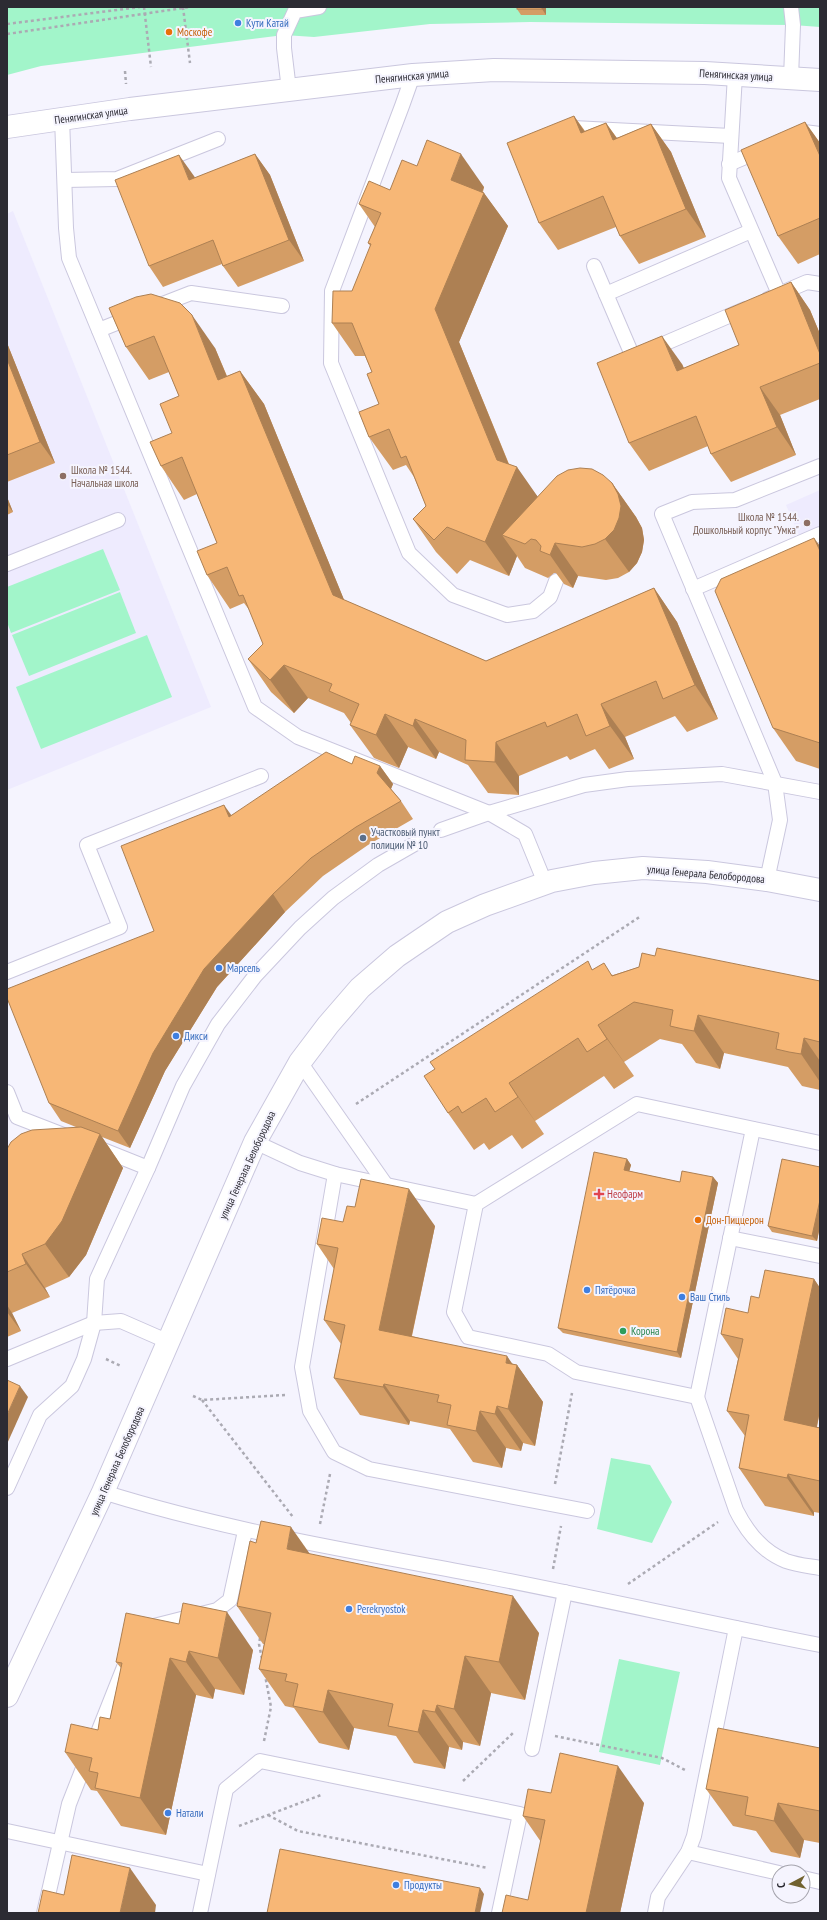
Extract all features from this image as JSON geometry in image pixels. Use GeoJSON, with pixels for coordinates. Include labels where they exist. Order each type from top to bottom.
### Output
{"type":"FeatureCollection","features":[{"type":"Feature","properties":{"kind":"main road","name":"Пенягинская улица"},"geometry":{"type":"LineString","coordinates":[[7,127],[62,118],[413,75],[494,70],[735,75],[820,80]]}},
{"type":"Feature","properties":{"kind":"main road","name":"улица Генерала Белобородова"},"geometry":{"type":"LineString","coordinates":[[7,1696],[104,1492],[256,1142],[300,1062],[328,1025],[360,988],[397,956],[447,922],[485,905],[545,883],[594,873],[643,868],[707,872],[767,880],[820,890]]}},
{"type":"Feature","properties":{"kind":"lane"},"geometry":{"type":"LineString","coordinates":[[289,90],[284,35],[295,11],[319,7]]}},
{"type":"Feature","properties":{"kind":"lane"},"geometry":{"type":"LineString","coordinates":[[791,7],[793,36],[791,78]]}},
{"type":"Feature","properties":{"kind":"lane"},"geometry":{"type":"LineString","coordinates":[[413,75],[332,291],[331,363],[409,553],[453,595],[507,615],[533,611],[550,597],[556,581]]}},
{"type":"Feature","properties":{"kind":"lane"},"geometry":{"type":"LineString","coordinates":[[735,75],[729,178],[778,294]]}},
{"type":"Feature","properties":{"kind":"lane"},"geometry":{"type":"LineString","coordinates":[[62,118],[66,228],[69,258],[255,708],[298,738],[489,813],[525,834],[545,883]]}},
{"type":"Feature","properties":{"kind":"lane"},"geometry":{"type":"LineString","coordinates":[[552,137],[573,128],[731,136]]}},
{"type":"Feature","properties":{"kind":"lane"},"geometry":{"type":"LineString","coordinates":[[729,164],[804,132],[820,134]]}},
{"type":"Feature","properties":{"kind":"lane"},"geometry":{"type":"LineString","coordinates":[[65,180],[117,179],[218,139]]}},
{"type":"Feature","properties":{"kind":"lane"},"geometry":{"type":"LineString","coordinates":[[606,294],[751,231]]}},
{"type":"Feature","properties":{"kind":"lane"},"geometry":{"type":"LineString","coordinates":[[594,266],[633,357],[807,282],[820,284]]}},
{"type":"Feature","properties":{"kind":"lane"},"geometry":{"type":"LineString","coordinates":[[99,330],[191,293],[282,306]]}},
{"type":"Feature","properties":{"kind":"lane"},"geometry":{"type":"LineString","coordinates":[[767,880],[780,820],[775,783],[662,514],[692,502],[735,500],[820,466]]}},
{"type":"Feature","properties":{"kind":"lane"},"geometry":{"type":"LineString","coordinates":[[7,564],[118,520]]}},
{"type":"Feature","properties":{"kind":"lane"},"geometry":{"type":"LineString","coordinates":[[693,589],[820,534]]}},
{"type":"Feature","properties":{"kind":"lane"},"geometry":{"type":"LineString","coordinates":[[442,830],[489,813],[584,785],[628,779],[722,774],[820,792]]}},
{"type":"Feature","properties":{"kind":"lane"},"geometry":{"type":"LineString","coordinates":[[7,972],[120,927],[87,845],[261,776]]}},
{"type":"Feature","properties":{"kind":"lane"},"geometry":{"type":"LineString","coordinates":[[7,1488],[40,1415],[72,1386],[84,1359],[94,1323],[97,1279],[148,1168],[183,1086],[218,1024],[255,976],[290,937],[333,898],[378,865],[418,842]]}},
{"type":"Feature","properties":{"kind":"lane"},"geometry":{"type":"LineString","coordinates":[[300,1062],[386,1185]]}},
{"type":"Feature","properties":{"kind":"lane"},"geometry":{"type":"LineString","coordinates":[[7,1092],[17,1117],[148,1168]]}},
{"type":"Feature","properties":{"kind":"lane"},"geometry":{"type":"LineString","coordinates":[[256,1142],[300,1163],[335,1174],[476,1204],[637,1104],[820,1143]]}},
{"type":"Feature","properties":{"kind":"lane"},"geometry":{"type":"LineString","coordinates":[[753,1129],[697,1397],[736,1510],[745,1528],[757,1541],[774,1555],[787,1561],[820,1568]]}},
{"type":"Feature","properties":{"kind":"lane"},"geometry":{"type":"LineString","coordinates":[[335,1174],[302,1367],[310,1411],[334,1452],[369,1469],[587,1511]]}},
{"type":"Feature","properties":{"kind":"lane"},"geometry":{"type":"LineString","coordinates":[[476,1204],[454,1312],[468,1337],[548,1354],[576,1372],[697,1397]]}},
{"type":"Feature","properties":{"kind":"lane"},"geometry":{"type":"LineString","coordinates":[[730,1238],[820,1256]]}},
{"type":"Feature","properties":{"kind":"lane"},"geometry":{"type":"LineString","coordinates":[[7,1359],[94,1323],[121,1321],[169,1342]]}},
{"type":"Feature","properties":{"kind":"lane"},"geometry":{"type":"LineString","coordinates":[[104,1492],[158,1509],[245,1531],[565,1592],[820,1645]]}},
{"type":"Feature","properties":{"kind":"lane"},"geometry":{"type":"LineString","coordinates":[[140,1636],[151,1625],[217,1610],[230,1600],[245,1531]]}},
{"type":"Feature","properties":{"kind":"lane"},"geometry":{"type":"LineString","coordinates":[[532,1749],[565,1592]]}},
{"type":"Feature","properties":{"kind":"lane"},"geometry":{"type":"LineString","coordinates":[[655,1913],[658,1897],[688,1852],[694,1836],[736,1628]]}},
{"type":"Feature","properties":{"kind":"lane"},"geometry":{"type":"LineString","coordinates":[[44,1913],[69,1804],[129,1656]]}},
{"type":"Feature","properties":{"kind":"lane"},"geometry":{"type":"LineString","coordinates":[[200,1913],[226,1789],[260,1761],[520,1814],[499,1913]]}},
{"type":"Feature","properties":{"kind":"lane"},"geometry":{"type":"LineString","coordinates":[[7,1831],[208,1874]]}},
{"type":"Feature","properties":{"kind":"lane"},"geometry":{"type":"LineString","coordinates":[[688,1852],[771,1871]]}},
{"type":"Feature","properties":{"kind":"path"},"geometry":{"type":"LineString","coordinates":[[7,24],[140,7]]}},
{"type":"Feature","properties":{"kind":"path"},"geometry":{"type":"LineString","coordinates":[[144,7],[151,67]]}},
{"type":"Feature","properties":{"kind":"path"},"geometry":{"type":"LineString","coordinates":[[7,34],[145,15],[190,7]]}},
{"type":"Feature","properties":{"kind":"path"},"geometry":{"type":"LineString","coordinates":[[183,8],[190,63]]}},
{"type":"Feature","properties":{"kind":"path"},"geometry":{"type":"LineString","coordinates":[[338,1116],[640,916]]}},
{"type":"Feature","properties":{"kind":"path"},"geometry":{"type":"LineString","coordinates":[[104,1358],[121,1366]]}},
{"type":"Feature","properties":{"kind":"path"},"geometry":{"type":"LineString","coordinates":[[549,1589],[558,1505],[576,1372]]}},
{"type":"Feature","properties":{"kind":"path"},"geometry":{"type":"LineString","coordinates":[[193,1396],[202,1400],[307,1394]]}},
{"type":"Feature","properties":{"kind":"path"},"geometry":{"type":"LineString","coordinates":[[202,1400],[295,1520]]}},
{"type":"Feature","properties":{"kind":"path"},"geometry":{"type":"LineString","coordinates":[[319,1530],[334,1452]]}},
{"type":"Feature","properties":{"kind":"path"},"geometry":{"type":"LineString","coordinates":[[626,1585],[736,1510]]}},
{"type":"Feature","properties":{"kind":"path"},"geometry":{"type":"LineString","coordinates":[[261,1636],[259,1644],[263,1665]]}},
{"type":"Feature","properties":{"kind":"path"},"geometry":{"type":"LineString","coordinates":[[260,1761],[271,1707],[265,1672]]}},
{"type":"Feature","properties":{"kind":"path"},"geometry":{"type":"LineString","coordinates":[[445,1799],[517,1728],[662,1758],[705,1780]]}},
{"type":"Feature","properties":{"kind":"path"},"geometry":{"type":"LineString","coordinates":[[216,1835],[359,1781]]}},
{"type":"Feature","properties":{"kind":"path"},"geometry":{"type":"LineString","coordinates":[[268,1815],[298,1831],[508,1872]]}},
{"type":"Feature","properties":{"kind":"shaded area","name":"Школа № 1544. Начальная школа"},"geometry":{"type":"Polygon","coordinates":[[[13,211],[211,707],[7,790],[7,214],[13,211]]]}},
{"type":"Feature","properties":{"kind":"shaded area","name":"Школа № 1544. Дошкольный корпус \"Умка\""},"geometry":{"type":"Polygon","coordinates":[[[820,490],[820,561],[802,542],[786,505],[820,490]]]}},
{"type":"Feature","properties":{"kind":"green space"},"geometry":{"type":"Polygon","coordinates":[[[7,7],[820,7],[820,27],[793,25],[530,22],[430,24],[314,37],[284,35],[41,66],[7,75],[7,7]]]}},
{"type":"Feature","properties":{"kind":"green space"},"geometry":{"type":"Polygon","coordinates":[[[103,549],[120,590],[11,633],[7,622],[7,587],[103,549]]]}},
{"type":"Feature","properties":{"kind":"green space"},"geometry":{"type":"Polygon","coordinates":[[[120,592],[136,633],[29,676],[12,635],[120,592]]]}},
{"type":"Feature","properties":{"kind":"green space"},"geometry":{"type":"Polygon","coordinates":[[[147,635],[172,697],[41,749],[16,687],[147,635]]]}},
{"type":"Feature","properties":{"kind":"green space"},"geometry":{"type":"Polygon","coordinates":[[[611,1458],[650,1465],[672,1502],[652,1543],[597,1529],[611,1458]]]}},
{"type":"Feature","properties":{"kind":"green space"},"geometry":{"type":"Polygon","coordinates":[[[619,1659],[680,1672],[660,1765],[599,1752],[619,1659]]]}},
{"type":"Feature","properties":{"kind":"building"},"geometry":{"type":"Polygon","coordinates":[[[517,7],[542,7],[542,9],[517,9],[517,7]]]}},
{"type":"Feature","properties":{"kind":"building"},"geometry":{"type":"Polygon","coordinates":[[[574,116],[581,133],[606,123],[613,140],[651,124],[686,209],[620,236],[603,196],[539,223],[507,143],[574,116]]]}},
{"type":"Feature","properties":{"kind":"building"},"geometry":{"type":"Polygon","coordinates":[[[805,122],[820,156],[820,218],[778,236],[741,150],[805,122]]]}},
{"type":"Feature","properties":{"kind":"building"},"geometry":{"type":"Polygon","coordinates":[[[427,140],[461,154],[451,180],[484,193],[435,309],[497,460],[517,467],[485,542],[447,527],[434,540],[413,519],[426,506],[406,456],[401,458],[389,429],[369,437],[359,412],[379,404],[367,374],[372,372],[352,323],[332,323],[333,291],[352,291],[371,244],[368,243],[381,213],[359,204],[369,181],[390,190],[402,160],[417,166],[427,140]]]}},
{"type":"Feature","properties":{"kind":"building"},"geometry":{"type":"Polygon","coordinates":[[[255,154],[289,240],[223,266],[213,240],[149,266],[115,180],[179,155],[189,180],[255,154]]]}},
{"type":"Feature","properties":{"kind":"building"},"geometry":{"type":"Polygon","coordinates":[[[791,282],[820,354],[820,363],[760,387],[777,427],[711,454],[696,416],[629,443],[597,363],[662,336],[677,371],[739,345],[725,310],[791,282]]]}},
{"type":"Feature","properties":{"kind":"building"},"geometry":{"type":"Polygon","coordinates":[[[151,294],[180,303],[192,315],[218,380],[240,371],[333,595],[486,661],[654,588],[695,685],[663,699],[656,681],[601,704],[610,726],[586,736],[577,714],[547,727],[545,722],[496,742],[495,762],[465,760],[466,740],[415,719],[413,726],[385,714],[376,735],[350,725],[359,704],[329,691],[332,684],[284,665],[270,680],[248,659],[263,644],[243,595],[239,596],[227,567],[207,575],[197,551],[217,543],[182,457],[161,466],[150,442],[172,433],[160,404],[179,396],[154,336],[126,347],[109,308],[136,297],[151,294]]]}},
{"type":"Feature","properties":{"kind":"building"},"geometry":{"type":"Polygon","coordinates":[[[7,359],[40,442],[7,455],[7,359]]]}},
{"type":"Feature","properties":{"kind":"building"},"geometry":{"type":"Polygon","coordinates":[[[580,468],[592,469],[603,475],[612,483],[618,494],[621,506],[619,518],[614,530],[605,539],[595,544],[582,547],[555,543],[550,555],[540,551],[541,546],[536,540],[531,539],[525,544],[502,535],[557,476],[568,470],[580,468]]]}},
{"type":"Feature","properties":{"kind":"building"},"geometry":{"type":"Polygon","coordinates":[[[814,538],[820,551],[820,743],[773,728],[715,591],[721,579],[814,538]]]}},
{"type":"Feature","properties":{"kind":"building"},"geometry":{"type":"Polygon","coordinates":[[[326,752],[352,764],[355,756],[380,766],[377,773],[401,801],[356,827],[311,858],[273,894],[204,969],[153,1053],[118,1131],[49,1103],[7,998],[7,989],[154,931],[121,846],[224,805],[229,817],[326,752]]]}},
{"type":"Feature","properties":{"kind":"building"},"geometry":{"type":"Polygon","coordinates":[[[657,948],[820,981],[820,1042],[804,1038],[801,1054],[789,1052],[776,1049],[779,1033],[698,1015],[694,1031],[683,1029],[670,1026],[673,1010],[634,1002],[598,1025],[607,1039],[587,1052],[578,1038],[509,1083],[518,1097],[495,1112],[486,1098],[462,1113],[458,1106],[448,1113],[424,1076],[435,1069],[430,1062],[588,961],[592,970],[604,963],[612,976],[639,967],[642,953],[655,956],[657,948]]]}},
{"type":"Feature","properties":{"kind":"building"},"geometry":{"type":"Polygon","coordinates":[[[81,1127],[100,1134],[62,1221],[45,1244],[22,1254],[26,1264],[7,1272],[7,1149],[11,1142],[21,1134],[32,1130],[81,1127]]]}},
{"type":"Feature","properties":{"kind":"building"},"geometry":{"type":"Polygon","coordinates":[[[594,1152],[627,1159],[624,1170],[680,1182],[682,1171],[713,1177],[677,1352],[558,1328],[594,1152]]]}},
{"type":"Feature","properties":{"kind":"building"},"geometry":{"type":"Polygon","coordinates":[[[782,1159],[820,1167],[820,1200],[812,1236],[768,1226],[782,1159]]]}},
{"type":"Feature","properties":{"kind":"building"},"geometry":{"type":"Polygon","coordinates":[[[361,1179],[409,1189],[379,1330],[507,1356],[506,1363],[517,1365],[508,1409],[497,1406],[495,1414],[480,1411],[476,1431],[447,1425],[451,1405],[437,1402],[439,1395],[384,1384],[383,1387],[334,1378],[345,1325],[324,1320],[338,1248],[317,1244],[322,1218],[343,1222],[347,1206],[355,1207],[361,1179]]]}},
{"type":"Feature","properties":{"kind":"building"},"geometry":{"type":"Polygon","coordinates":[[[765,1270],[814,1279],[784,1420],[820,1428],[820,1481],[788,1474],[787,1478],[739,1468],[749,1415],[727,1411],[743,1339],[721,1334],[726,1308],[748,1313],[751,1296],[759,1298],[765,1270]]]}},
{"type":"Feature","properties":{"kind":"building"},"geometry":{"type":"Polygon","coordinates":[[[7,1380],[20,1386],[7,1415],[7,1380]]]}},
{"type":"Feature","properties":{"kind":"building"},"geometry":{"type":"Polygon","coordinates":[[[261,1521],[291,1527],[287,1549],[513,1596],[499,1662],[465,1656],[454,1709],[437,1705],[435,1712],[423,1710],[418,1732],[388,1726],[393,1704],[328,1690],[323,1712],[293,1706],[298,1684],[285,1681],[287,1674],[259,1669],[271,1613],[237,1606],[250,1541],[256,1543],[261,1521]]]}},
{"type":"Feature","properties":{"kind":"building"},"geometry":{"type":"Polygon","coordinates":[[[183,1603],[227,1612],[218,1658],[189,1651],[186,1662],[170,1658],[140,1798],[95,1788],[98,1773],[89,1771],[92,1758],[65,1752],[71,1724],[98,1730],[100,1717],[110,1719],[122,1663],[116,1662],[126,1613],[179,1624],[183,1603]]]}},
{"type":"Feature","properties":{"kind":"building"},"geometry":{"type":"Polygon","coordinates":[[[718,1728],[820,1748],[820,1811],[778,1803],[774,1821],[745,1815],[748,1797],[706,1789],[718,1728]]]}},
{"type":"Feature","properties":{"kind":"building"},"geometry":{"type":"Polygon","coordinates":[[[560,1753],[618,1766],[586,1913],[502,1913],[506,1895],[528,1900],[545,1820],[523,1816],[528,1789],[551,1793],[560,1753]]]}},
{"type":"Feature","properties":{"kind":"building"},"geometry":{"type":"Polygon","coordinates":[[[280,1849],[480,1888],[475,1913],[267,1913],[280,1849]]]}},
{"type":"Feature","properties":{"kind":"building"},"geometry":{"type":"Polygon","coordinates":[[[72,1855],[130,1868],[120,1913],[38,1913],[43,1890],[64,1895],[72,1855]]]}},
{"type":"Feature","properties":{"kind":"place","name":"Кути Катай"},"geometry":{"type":"Point","coordinates":[238,23]}},
{"type":"Feature","properties":{"kind":"place","name":"Москофе"},"geometry":{"type":"Point","coordinates":[169,32]}},
{"type":"Feature","properties":{"kind":"place","name":"Школа № 1544. Начальная школа"},"geometry":{"type":"Point","coordinates":[63,476]}},
{"type":"Feature","properties":{"kind":"place","name":"Школа № 1544. Дошкольный корпус \"Умка\""},"geometry":{"type":"Point","coordinates":[807,523]}},
{"type":"Feature","properties":{"kind":"place","name":"Участковый пункт полиции № 10"},"geometry":{"type":"Point","coordinates":[363,838]}},
{"type":"Feature","properties":{"kind":"place","name":"Марсель"},"geometry":{"type":"Point","coordinates":[219,968]}},
{"type":"Feature","properties":{"kind":"place","name":"Дикси"},"geometry":{"type":"Point","coordinates":[176,1036]}},
{"type":"Feature","properties":{"kind":"place","name":"Неофарм"},"geometry":{"type":"Point","coordinates":[599,1194]}},
{"type":"Feature","properties":{"kind":"place","name":"Дон-Пиццерон"},"geometry":{"type":"Point","coordinates":[698,1220]}},
{"type":"Feature","properties":{"kind":"place","name":"Пятёрочка"},"geometry":{"type":"Point","coordinates":[587,1290]}},
{"type":"Feature","properties":{"kind":"place","name":"Ваш Стиль"},"geometry":{"type":"Point","coordinates":[682,1297]}},
{"type":"Feature","properties":{"kind":"place","name":"Корона"},"geometry":{"type":"Point","coordinates":[623,1331]}},
{"type":"Feature","properties":{"kind":"place","name":"Perekryostok"},"geometry":{"type":"Point","coordinates":[349,1609]}},
{"type":"Feature","properties":{"kind":"place","name":"Натали"},"geometry":{"type":"Point","coordinates":[168,1813]}},
{"type":"Feature","properties":{"kind":"place","name":"Продукты"},"geometry":{"type":"Point","coordinates":[396,1885]}}]}
